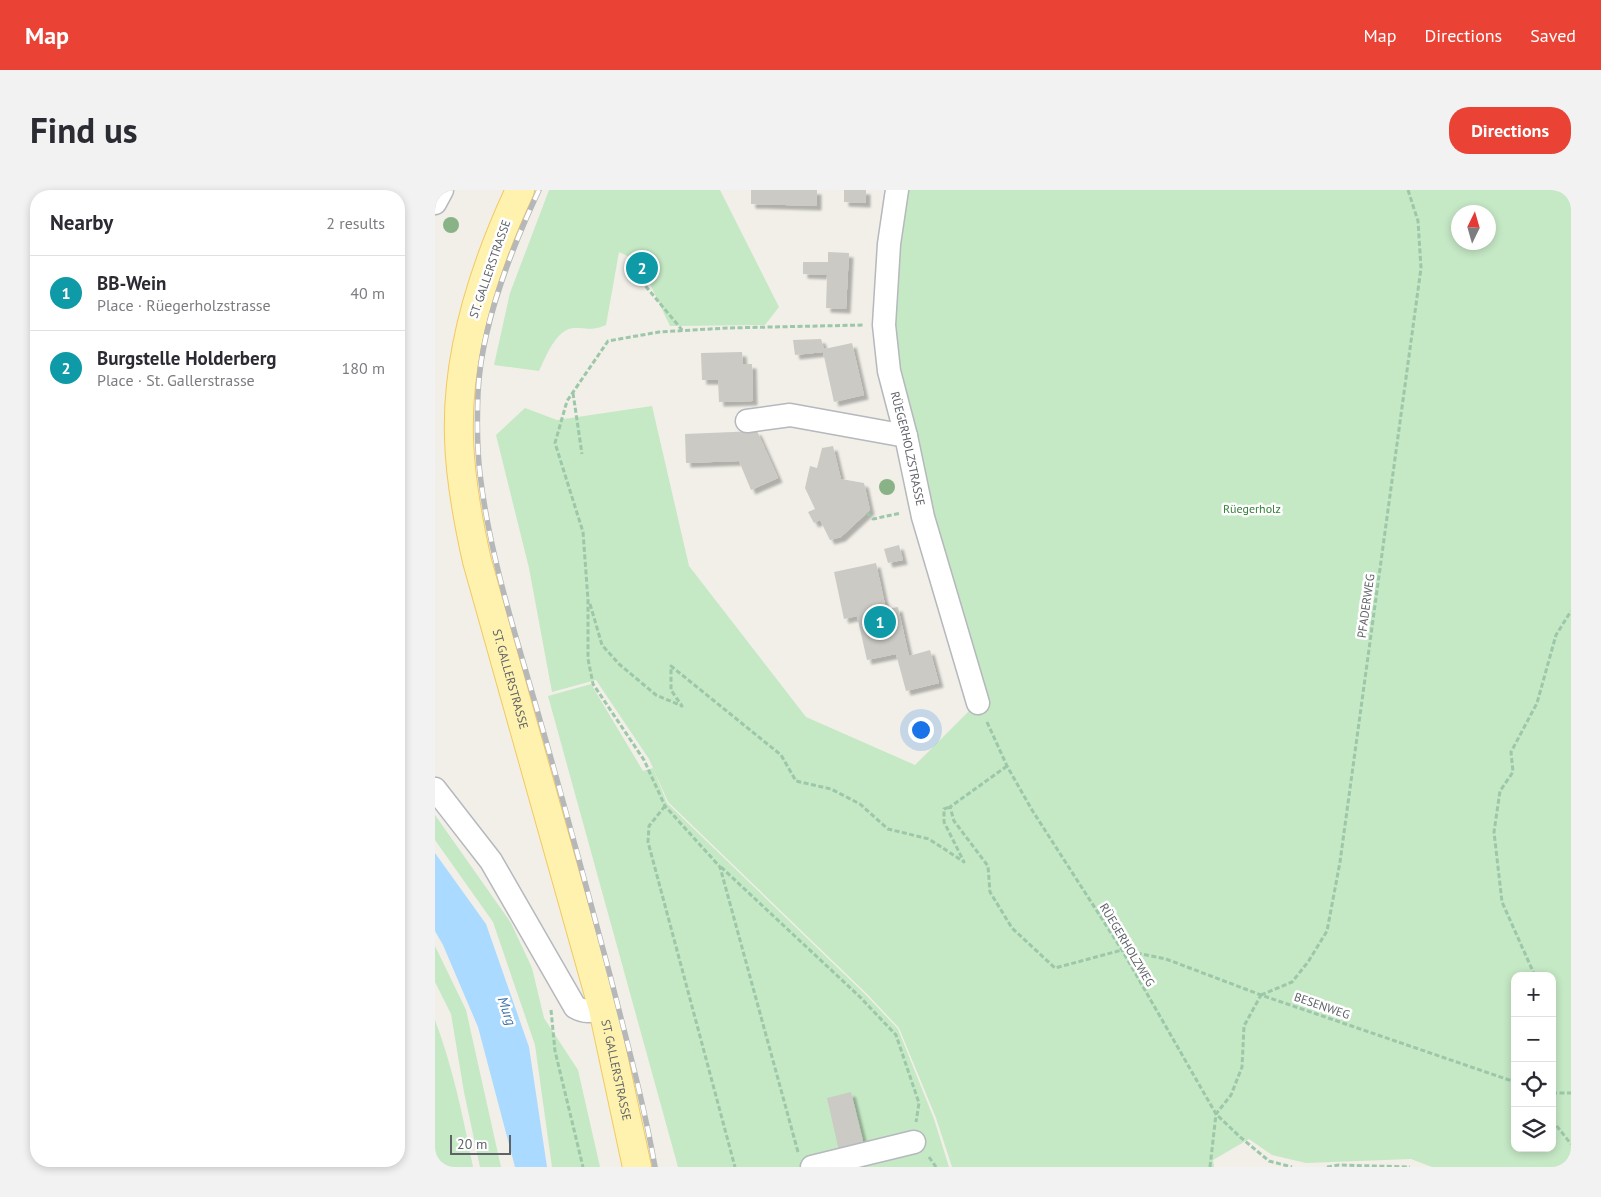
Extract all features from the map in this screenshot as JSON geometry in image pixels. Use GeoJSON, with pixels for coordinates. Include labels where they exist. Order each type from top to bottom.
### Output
{"type":"FeatureCollection","features":[{"type":"Feature","properties":{"kind":"main road","name":"ST. GALLERSTRASSE"},"geometry":{"type":"LineString","coordinates":[[520,190],[482,285],[471,321],[461,382],[459,437],[461,464],[470,531],[477,561],[603,1009],[637,1167]]}},
{"type":"Feature","properties":{"kind":"street"},"geometry":{"type":"LineString","coordinates":[[435,202],[442,190]]}},
{"type":"Feature","properties":{"kind":"street","name":"RÜEGERHOLZSTRASSE"},"geometry":{"type":"LineString","coordinates":[[897,190],[889,244],[885,325],[889,371],[906,436],[921,508],[978,702]]}},
{"type":"Feature","properties":{"kind":"street"},"geometry":{"type":"LineString","coordinates":[[747,421],[790,415],[906,436]]}},
{"type":"Feature","properties":{"kind":"street"},"geometry":{"type":"LineString","coordinates":[[435,789],[491,860],[575,1007],[587,1012],[603,1009]]}},
{"type":"Feature","properties":{"kind":"street"},"geometry":{"type":"LineString","coordinates":[[806,1162],[913,1142]]}},
{"type":"Feature","properties":{"kind":"path","name":"PFADERWEG"},"geometry":{"type":"LineString","coordinates":[[1261,995],[1292,982],[1309,962],[1327,931],[1340,862],[1421,268],[1418,220],[1408,190]]}},
{"type":"Feature","properties":{"kind":"path"},"geometry":{"type":"LineString","coordinates":[[634,267],[643,283],[682,331]]}},
{"type":"Feature","properties":{"kind":"path"},"geometry":{"type":"LineString","coordinates":[[885,325],[727,328],[659,332],[608,341],[567,401],[555,443],[583,532],[589,600],[588,659],[593,684],[644,760],[665,806],[720,867],[860,997],[896,1035],[919,1103],[913,1142]]}},
{"type":"Feature","properties":{"kind":"path"},"geometry":{"type":"LineString","coordinates":[[573,393],[582,454]]}},
{"type":"Feature","properties":{"kind":"path"},"geometry":{"type":"LineString","coordinates":[[867,513],[873,519],[921,508]]}},
{"type":"Feature","properties":{"kind":"path"},"geometry":{"type":"LineString","coordinates":[[589,600],[602,645],[619,664],[656,695],[683,706],[671,690],[671,666],[781,755],[796,781],[831,789],[860,804],[888,829],[929,840],[964,862],[944,822],[945,809],[1007,766]]}},
{"type":"Feature","properties":{"kind":"path"},"geometry":{"type":"LineString","coordinates":[[1533,972],[1502,902],[1494,832],[1500,791],[1513,772],[1511,752],[1537,703],[1556,635],[1571,611]]}},
{"type":"Feature","properties":{"kind":"path","name":"RÜEGERHOLZWEG"},"geometry":{"type":"LineString","coordinates":[[978,702],[1007,766],[1032,810],[1122,950],[1216,1114],[1269,1161],[1292,1167]]}},
{"type":"Feature","properties":{"kind":"path"},"geometry":{"type":"LineString","coordinates":[[665,806],[649,826],[648,842],[735,1167]]}},
{"type":"Feature","properties":{"kind":"path"},"geometry":{"type":"LineString","coordinates":[[950,806],[954,821],[988,866],[990,892],[1012,928],[1055,968],[1122,950]]}},
{"type":"Feature","properties":{"kind":"path"},"geometry":{"type":"LineString","coordinates":[[720,867],[806,1162]]}},
{"type":"Feature","properties":{"kind":"path","name":"BESENWEG"},"geometry":{"type":"LineString","coordinates":[[1122,950],[1166,959],[1261,995],[1511,1081]]}},
{"type":"Feature","properties":{"kind":"path"},"geometry":{"type":"LineString","coordinates":[[1210,1167],[1216,1114],[1231,1095],[1241,1067],[1244,1026],[1261,995]]}},
{"type":"Feature","properties":{"kind":"path"},"geometry":{"type":"LineString","coordinates":[[550,1001],[555,1051],[583,1167]]}},
{"type":"Feature","properties":{"kind":"path"},"geometry":{"type":"LineString","coordinates":[[1556,1092],[1571,1093]]}},
{"type":"Feature","properties":{"kind":"path"},"geometry":{"type":"LineString","coordinates":[[1556,1125],[1571,1144]]}},
{"type":"Feature","properties":{"kind":"path"},"geometry":{"type":"LineString","coordinates":[[1327,1167],[1339,1165],[1410,1167]]}},
{"type":"Feature","properties":{"kind":"green space"},"geometry":{"type":"Polygon","coordinates":[[[549,190],[720,190],[779,307],[765,325],[670,326],[651,286],[646,265],[619,252],[606,325],[594,329],[568,329],[562,333],[548,351],[539,371],[494,365],[510,293],[549,190]]]}},
{"type":"Feature","properties":{"kind":"green space","name":"Rüegerholz"},"geometry":{"type":"Polygon","coordinates":[[[897,190],[1571,190],[1571,1167],[1432,1167],[1411,1159],[1306,1163],[1272,1155],[1249,1139],[1213,1160],[1214,1167],[952,1167],[936,1118],[899,1028],[867,994],[668,802],[649,759],[596,680],[552,692],[529,568],[496,435],[525,408],[557,420],[652,406],[689,566],[806,717],[915,765],[978,702],[889,371],[897,190]]]}},
{"type":"Feature","properties":{"kind":"green space"},"geometry":{"type":"Polygon","coordinates":[[[591,684],[643,771],[653,768],[667,803],[866,995],[898,1029],[934,1119],[949,1167],[678,1167],[548,696],[591,684]]]}},
{"type":"Feature","properties":{"kind":"green space"},"geometry":{"type":"Polygon","coordinates":[[[435,815],[511,923],[532,968],[544,1018],[578,1070],[600,1167],[552,1167],[535,1045],[493,922],[435,840],[435,815]]]}},
{"type":"Feature","properties":{"kind":"green space"},"geometry":{"type":"Polygon","coordinates":[[[435,946],[466,1010],[501,1167],[480,1167],[464,1092],[451,1014],[435,982],[435,946]]]}},
{"type":"Feature","properties":{"kind":"green space"},"geometry":{"type":"Polygon","coordinates":[[[435,1020],[452,1074],[473,1167],[435,1167],[435,1020]]]}},
{"type":"Feature","properties":{"kind":"water","name":"Murg"},"geometry":{"type":"Polygon","coordinates":[[[435,853],[486,924],[529,1047],[547,1167],[515,1167],[478,1027],[443,945],[435,931],[435,853]]]}},
{"type":"Feature","properties":{"kind":"building"},"geometry":{"type":"Polygon","coordinates":[[[751,190],[817,190],[817,206],[751,204],[751,190]]]}},
{"type":"Feature","properties":{"kind":"building"},"geometry":{"type":"Polygon","coordinates":[[[844,190],[866,190],[866,203],[844,202],[844,190]]]}},
{"type":"Feature","properties":{"kind":"building"},"geometry":{"type":"Polygon","coordinates":[[[828,252],[849,253],[846,309],[826,308],[827,275],[803,274],[803,262],[828,262],[828,252]]]}},
{"type":"Feature","properties":{"kind":"building"},"geometry":{"type":"Polygon","coordinates":[[[821,339],[824,349],[852,343],[864,395],[834,402],[823,352],[795,355],[793,340],[821,339]]]}},
{"type":"Feature","properties":{"kind":"building"},"geometry":{"type":"Polygon","coordinates":[[[742,352],[743,364],[752,364],[753,401],[719,402],[718,380],[702,380],[701,353],[742,352]]]}},
{"type":"Feature","properties":{"kind":"building"},"geometry":{"type":"Polygon","coordinates":[[[757,431],[778,478],[751,490],[739,461],[686,463],[685,434],[757,431]]]}},
{"type":"Feature","properties":{"kind":"building"},"geometry":{"type":"Polygon","coordinates":[[[833,446],[841,479],[864,483],[870,510],[841,537],[830,540],[820,520],[814,523],[808,512],[815,509],[805,488],[810,466],[817,468],[822,448],[833,446]]]}},
{"type":"Feature","properties":{"kind":"building"},"geometry":{"type":"Polygon","coordinates":[[[899,545],[903,560],[888,563],[884,549],[899,545]]]}},
{"type":"Feature","properties":{"kind":"building"},"geometry":{"type":"Polygon","coordinates":[[[876,563],[886,609],[898,607],[909,656],[930,650],[939,683],[906,691],[896,654],[867,660],[857,616],[844,619],[834,572],[876,563]]]}},
{"type":"Feature","properties":{"kind":"building"},"geometry":{"type":"Polygon","coordinates":[[[851,1092],[864,1145],[839,1151],[827,1098],[851,1092]]]}},
{"type":"Feature","properties":{"kind":"railway"},"geometry":{"type":"LineString","coordinates":[[539,190],[518,237],[499,288],[485,341],[478,393],[477,433],[480,474],[497,567],[611,979],[640,1096],[655,1167]]}},
{"type":"Feature","properties":{"kind":"place","name":"Burgstelle Holderberg"},"geometry":{"type":"Point","coordinates":[642,268]}},
{"type":"Feature","properties":{"kind":"place","name":"BB-Wein"},"geometry":{"type":"Point","coordinates":[880,622]}}]}
